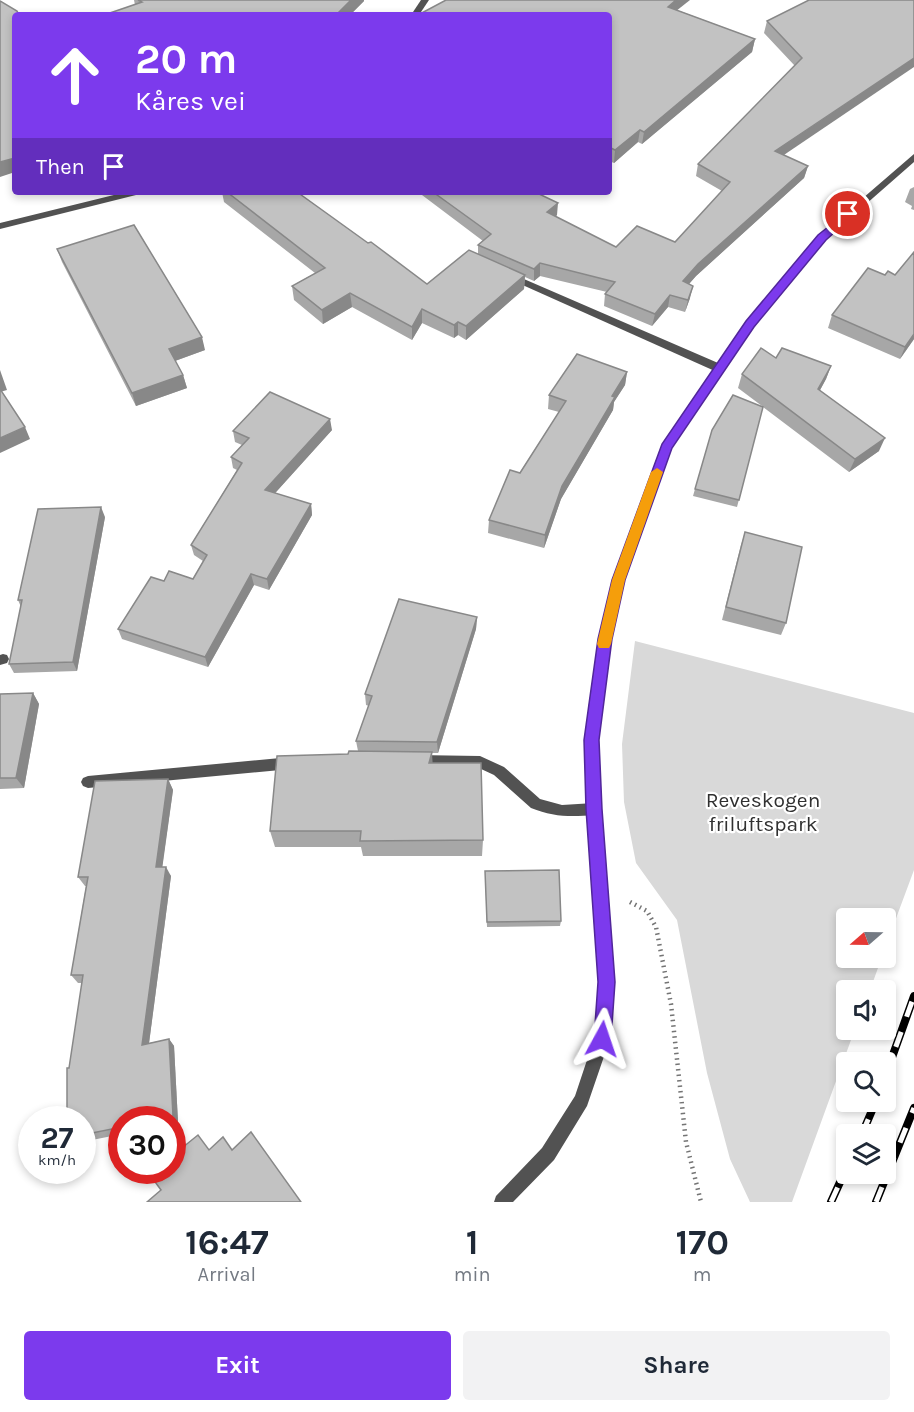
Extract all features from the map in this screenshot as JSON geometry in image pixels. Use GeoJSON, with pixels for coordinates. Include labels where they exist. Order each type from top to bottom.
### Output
{"type":"FeatureCollection","features":[{"type":"Feature","properties":{"kind":"street"},"geometry":{"type":"LineString","coordinates":[[502,1202],[548,1154],[581,1100],[602,1039],[607,982],[594,809],[592,740],[595,703],[605,639],[618,580],[666,447],[750,324],[822,238],[914,157]]}},
{"type":"Feature","properties":{"kind":"street"},"geometry":{"type":"LineString","coordinates":[[0,226],[125,195]]}},
{"type":"Feature","properties":{"kind":"street"},"geometry":{"type":"LineString","coordinates":[[501,272],[721,369]]}},
{"type":"Feature","properties":{"kind":"street"},"geometry":{"type":"LineString","coordinates":[[401,761],[480,762],[499,771],[536,804],[562,811],[594,809]]}},
{"type":"Feature","properties":{"kind":"street"},"geometry":{"type":"LineString","coordinates":[[88,782],[310,762]]}},
{"type":"Feature","properties":{"kind":"path"},"geometry":{"type":"LineString","coordinates":[[601,897],[638,904],[652,916],[656,927],[671,1004],[686,1142],[701,1202]]}},
{"type":"Feature","properties":{"kind":"green space","name":"Reveskogen friluftspark"},"geometry":{"type":"Polygon","coordinates":[[[635,641],[914,713],[914,870],[896,918],[896,908],[836,908],[836,968],[878,968],[874,980],[836,980],[836,1040],[851,1040],[847,1052],[836,1052],[836,1081],[792,1202],[750,1202],[730,1159],[707,1073],[677,920],[636,863],[624,802],[622,744],[635,641]]]}},
{"type":"Feature","properties":{"kind":"building"},"geometry":{"type":"Polygon","coordinates":[[[138,0],[351,0],[339,12],[113,12],[142,2],[138,0]]]}},
{"type":"Feature","properties":{"kind":"building"},"geometry":{"type":"Polygon","coordinates":[[[446,0],[676,0],[668,7],[755,39],[644,132],[640,130],[615,150],[612,148],[612,12],[424,12],[446,0]]]}},
{"type":"Feature","properties":{"kind":"building"},"geometry":{"type":"Polygon","coordinates":[[[809,0],[914,0],[914,58],[775,151],[808,166],[698,264],[683,281],[693,286],[688,300],[670,295],[655,314],[605,294],[615,282],[540,263],[534,269],[478,245],[491,234],[437,195],[541,195],[558,203],[547,212],[616,247],[637,226],[675,242],[730,182],[698,164],[802,58],[767,21],[809,0]]]}},
{"type":"Feature","properties":{"kind":"building"},"geometry":{"type":"Polygon","coordinates":[[[0,1],[18,12],[12,12],[12,159],[0,162],[0,1]]]}},
{"type":"Feature","properties":{"kind":"building"},"geometry":{"type":"Polygon","coordinates":[[[231,195],[301,195],[368,243],[371,242],[427,284],[469,250],[525,275],[466,326],[458,322],[454,325],[422,309],[412,327],[350,293],[322,310],[292,286],[325,268],[231,195]]]}},
{"type":"Feature","properties":{"kind":"building"},"geometry":{"type":"Polygon","coordinates":[[[134,225],[202,337],[169,349],[183,375],[132,393],[57,249],[134,225]]]}},
{"type":"Feature","properties":{"kind":"building"},"geometry":{"type":"Polygon","coordinates":[[[914,252],[914,334],[905,347],[832,315],[868,268],[885,275],[888,271],[895,275],[914,252]]]}},
{"type":"Feature","properties":{"kind":"building"},"geometry":{"type":"Polygon","coordinates":[[[761,348],[776,358],[782,348],[831,366],[818,389],[885,438],[855,459],[742,374],[761,348]]]}},
{"type":"Feature","properties":{"kind":"building"},"geometry":{"type":"Polygon","coordinates":[[[577,354],[627,372],[612,396],[615,397],[562,486],[545,535],[489,520],[510,470],[520,473],[566,401],[549,395],[577,354]]]}},
{"type":"Feature","properties":{"kind":"building"},"geometry":{"type":"Polygon","coordinates":[[[0,389],[25,427],[0,438],[0,389]]]}},
{"type":"Feature","properties":{"kind":"building"},"geometry":{"type":"Polygon","coordinates":[[[270,392],[330,419],[265,490],[311,504],[267,579],[251,574],[205,657],[118,629],[151,577],[164,581],[169,571],[193,579],[207,555],[191,545],[242,463],[231,457],[249,438],[233,431],[270,392]]]}},
{"type":"Feature","properties":{"kind":"building"},"geometry":{"type":"Polygon","coordinates":[[[733,395],[763,407],[739,500],[695,489],[712,430],[733,395]]]}},
{"type":"Feature","properties":{"kind":"building"},"geometry":{"type":"Polygon","coordinates":[[[101,507],[73,662],[9,664],[22,600],[18,600],[38,509],[101,507]]]}},
{"type":"Feature","properties":{"kind":"building"},"geometry":{"type":"Polygon","coordinates":[[[745,532],[802,547],[786,623],[726,607],[745,532]]]}},
{"type":"Feature","properties":{"kind":"building"},"geometry":{"type":"Polygon","coordinates":[[[399,599],[477,617],[437,742],[356,741],[372,696],[365,694],[399,599]]]}},
{"type":"Feature","properties":{"kind":"building"},"geometry":{"type":"Polygon","coordinates":[[[33,693],[16,778],[0,778],[0,694],[33,693]]]}},
{"type":"Feature","properties":{"kind":"building"},"geometry":{"type":"Polygon","coordinates":[[[349,751],[432,752],[429,763],[481,763],[483,840],[360,841],[361,831],[270,831],[277,756],[348,754],[349,751]]]}},
{"type":"Feature","properties":{"kind":"building"},"geometry":{"type":"Polygon","coordinates":[[[168,779],[156,867],[166,867],[142,1045],[169,1039],[172,1106],[108,1106],[108,1130],[96,1132],[96,1106],[67,1106],[67,1068],[69,1068],[83,975],[71,975],[88,877],[78,877],[95,781],[168,779]]]}},
{"type":"Feature","properties":{"kind":"building"},"geometry":{"type":"Polygon","coordinates":[[[559,870],[561,921],[487,922],[485,871],[559,870]]]}},
{"type":"Feature","properties":{"kind":"building"},"geometry":{"type":"Polygon","coordinates":[[[251,1132],[301,1202],[147,1202],[161,1190],[157,1184],[186,1184],[186,1145],[198,1135],[209,1150],[223,1137],[232,1150],[251,1132]]]}},
{"type":"Feature","properties":{"kind":"railway"},"geometry":{"type":"LineString","coordinates":[[894,1052],[914,996]]}},
{"type":"Feature","properties":{"kind":"railway"},"geometry":{"type":"LineString","coordinates":[[876,1202],[914,1108]]}},
{"type":"Feature","properties":{"kind":"railway"},"geometry":{"type":"LineString","coordinates":[[866,1124],[871,1112]]}},
{"type":"Feature","properties":{"kind":"railway"},"geometry":{"type":"LineString","coordinates":[[831,1202],[839,1184]]}},
{"type":"Feature","properties":{"kind":"slow traffic"},"geometry":{"type":"LineString","coordinates":[[604,644],[618,580],[657,472]]}},
{"type":"Feature","properties":{"kind":"route"},"geometry":{"type":"LineString","coordinates":[[602,1039],[607,982],[594,809],[592,740],[605,639],[618,580],[666,447],[750,324],[822,238],[848,214]]}}]}
